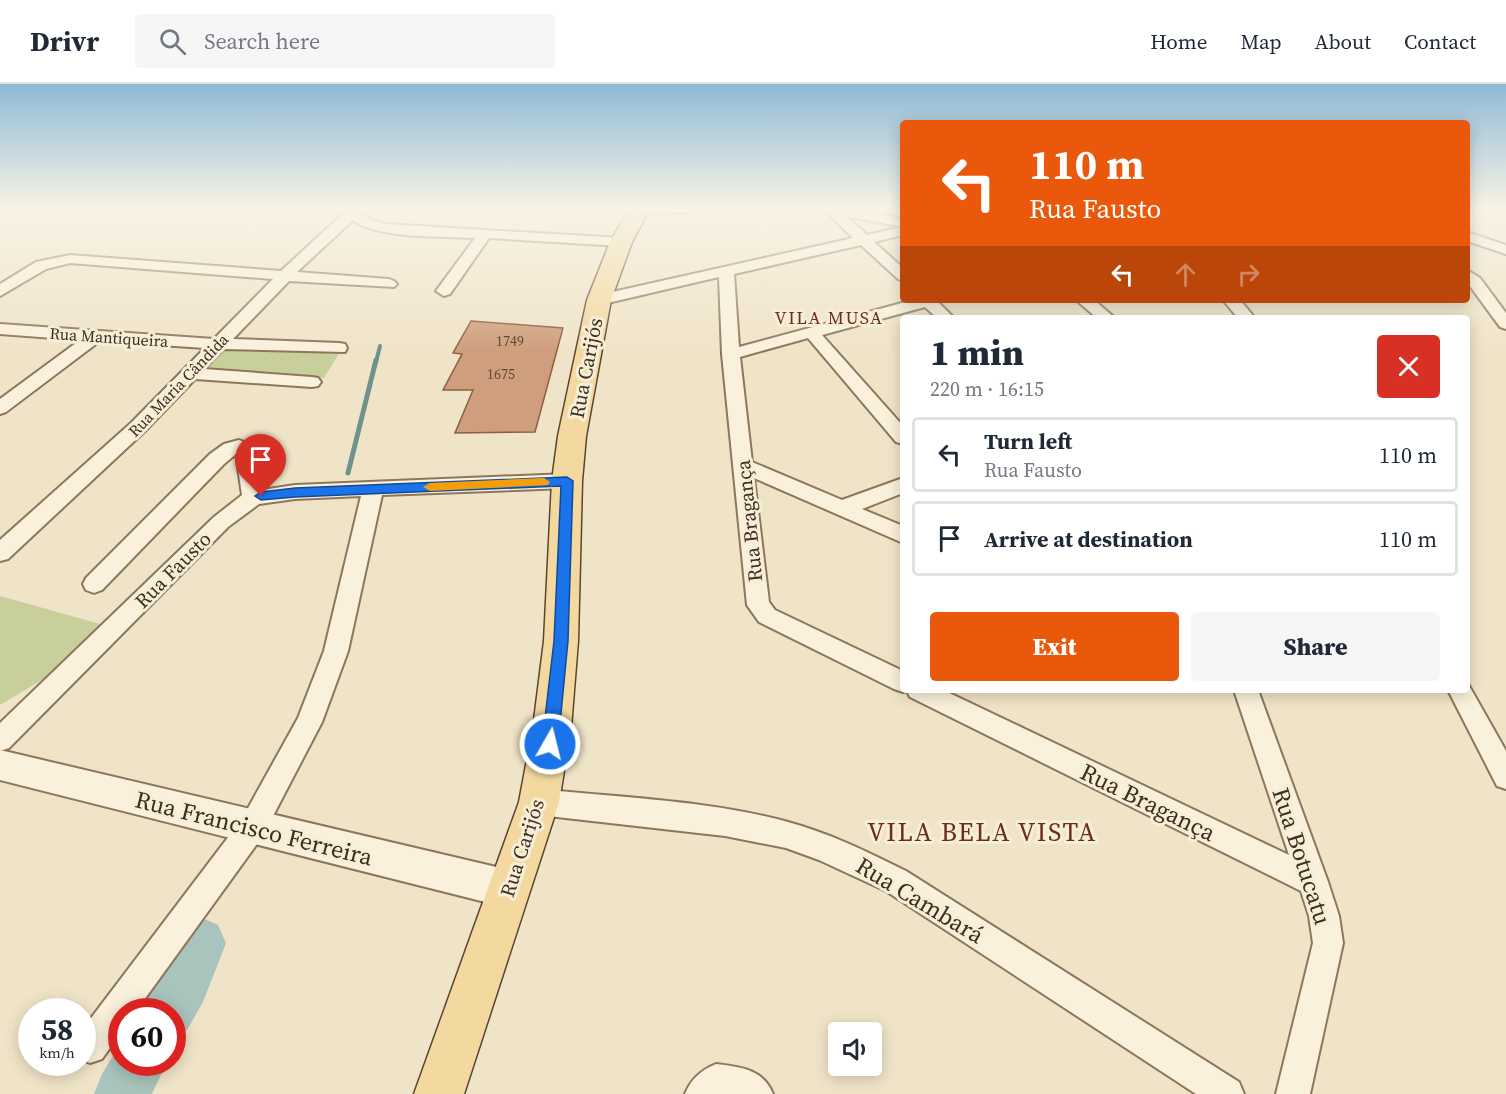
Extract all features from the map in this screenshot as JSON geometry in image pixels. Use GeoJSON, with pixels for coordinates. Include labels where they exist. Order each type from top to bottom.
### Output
{"type":"FeatureCollection","features":[{"type":"Feature","properties":{"kind":"main road","name":"Rua Carijós"},"geometry":{"type":"LineString","coordinates":[[439,1094],[539,802],[552,728],[561,641],[567,481],[572,436],[599,300],[616,255]]}},
{"type":"Feature","properties":{"kind":"street","name":"Rua Maria Cândida"},"geometry":{"type":"LineString","coordinates":[[0,553],[138,427],[305,255]]}},
{"type":"Feature","properties":{"kind":"street"},"geometry":{"type":"LineString","coordinates":[[444,291],[470,255]]}},
{"type":"Feature","properties":{"kind":"street"},"geometry":{"type":"LineString","coordinates":[[599,300],[797,255]]}},
{"type":"Feature","properties":{"kind":"street"},"geometry":{"type":"LineString","coordinates":[[881,255],[900,273]]}},
{"type":"Feature","properties":{"kind":"street"},"geometry":{"type":"LineString","coordinates":[[0,291],[41,265],[56,260],[70,259],[389,284]]}},
{"type":"Feature","properties":{"kind":"street","name":"Rua Bragança"},"geometry":{"type":"LineString","coordinates":[[726,272],[731,354],[758,605],[767,616],[900,681]]}},
{"type":"Feature","properties":{"kind":"street"},"geometry":{"type":"LineString","coordinates":[[1470,277],[1506,324]]}},
{"type":"Feature","properties":{"kind":"street"},"geometry":{"type":"LineString","coordinates":[[731,354],[917,303]]}},
{"type":"Feature","properties":{"kind":"street"},"geometry":{"type":"LineString","coordinates":[[931,303],[943,315]]}},
{"type":"Feature","properties":{"kind":"street"},"geometry":{"type":"LineString","coordinates":[[1088,303],[1103,315]]}},
{"type":"Feature","properties":{"kind":"street","name":"Rua Mantiqueira"},"geometry":{"type":"LineString","coordinates":[[0,329],[218,344],[339,348]]}},
{"type":"Feature","properties":{"kind":"street"},"geometry":{"type":"LineString","coordinates":[[812,333],[900,435]]}},
{"type":"Feature","properties":{"kind":"street"},"geometry":{"type":"LineString","coordinates":[[0,408],[94,337]]}},
{"type":"Feature","properties":{"kind":"street"},"geometry":{"type":"LineString","coordinates":[[190,373],[312,382]]}},
{"type":"Feature","properties":{"kind":"street"},"geometry":{"type":"LineString","coordinates":[[93,584],[231,448],[239,446],[245,449],[252,498]]}},
{"type":"Feature","properties":{"kind":"street"},"geometry":{"type":"LineString","coordinates":[[744,466],[900,534]]}},
{"type":"Feature","properties":{"kind":"street","name":"Rua Fausto"},"geometry":{"type":"LineString","coordinates":[[0,741],[220,522],[252,498],[295,492],[567,481]]}},
{"type":"Feature","properties":{"kind":"street"},"geometry":{"type":"LineString","coordinates":[[840,509],[900,485]]}},
{"type":"Feature","properties":{"kind":"street"},"geometry":{"type":"LineString","coordinates":[[96,1039],[252,828],[309,722],[336,651],[373,489]]}},
{"type":"Feature","properties":{"kind":"street","name":"Rua Bragança"},"geometry":{"type":"LineString","coordinates":[[925,693],[1313,882]]}},
{"type":"Feature","properties":{"kind":"street","name":"Rua Botucatu"},"geometry":{"type":"LineString","coordinates":[[1247,693],[1313,882],[1324,916],[1328,943],[1293,1094]]}},
{"type":"Feature","properties":{"kind":"street"},"geometry":{"type":"LineString","coordinates":[[1462,693],[1506,777]]}},
{"type":"Feature","properties":{"kind":"street","name":"Rua Francisco Ferreira"},"geometry":{"type":"LineString","coordinates":[[0,765],[509,889]]}},
{"type":"Feature","properties":{"kind":"street","name":"Rua Cambará"},"geometry":{"type":"LineString","coordinates":[[539,802],[721,822],[787,836],[849,858],[896,881],[1227,1094]]}},
{"type":"Feature","properties":{"kind":"street"},"geometry":{"type":"LineString","coordinates":[[702,1094],[716,1081],[745,1085],[756,1094]]}},
{"type":"Feature","properties":{"kind":"green space"},"geometry":{"type":"Polygon","coordinates":[[[225,347],[340,352],[324,378],[204,369],[225,347]]]}},
{"type":"Feature","properties":{"kind":"green space"},"geometry":{"type":"Polygon","coordinates":[[[0,596],[104,625],[55,672],[0,705],[0,596]]]}},
{"type":"Feature","properties":{"kind":"building"},"geometry":{"type":"Polygon","coordinates":[[[471,321],[563,328],[535,432],[455,433],[473,390],[443,390],[462,354],[453,353],[471,321]]]}},
{"type":"Feature","properties":{"kind":"waterway"},"geometry":{"type":"LineString","coordinates":[[376,362],[380,346]]}},
{"type":"Feature","properties":{"kind":"waterway"},"geometry":{"type":"LineString","coordinates":[[348,473],[376,360]]}},
{"type":"Feature","properties":{"kind":"waterway"},"geometry":{"type":"LineString","coordinates":[[175,998],[200,943]]}},
{"type":"Feature","properties":{"kind":"waterway"},"geometry":{"type":"LineString","coordinates":[[122,1094],[132,1076]]}},
{"type":"Feature","properties":{"kind":"slow traffic"},"geometry":{"type":"LineString","coordinates":[[430,487],[544,482]]}},
{"type":"Feature","properties":{"kind":"district","name":"VILA MUSA"},"geometry":{"type":"Point","coordinates":[829,317]}},
{"type":"Feature","properties":{"kind":"district","name":"VILA BELA VISTA"},"geometry":{"type":"Point","coordinates":[982,832]}},
{"type":"Feature","properties":{"kind":"route"},"geometry":{"type":"LineString","coordinates":[[261,496],[295,492],[567,481],[561,641],[550,744]]}}]}
